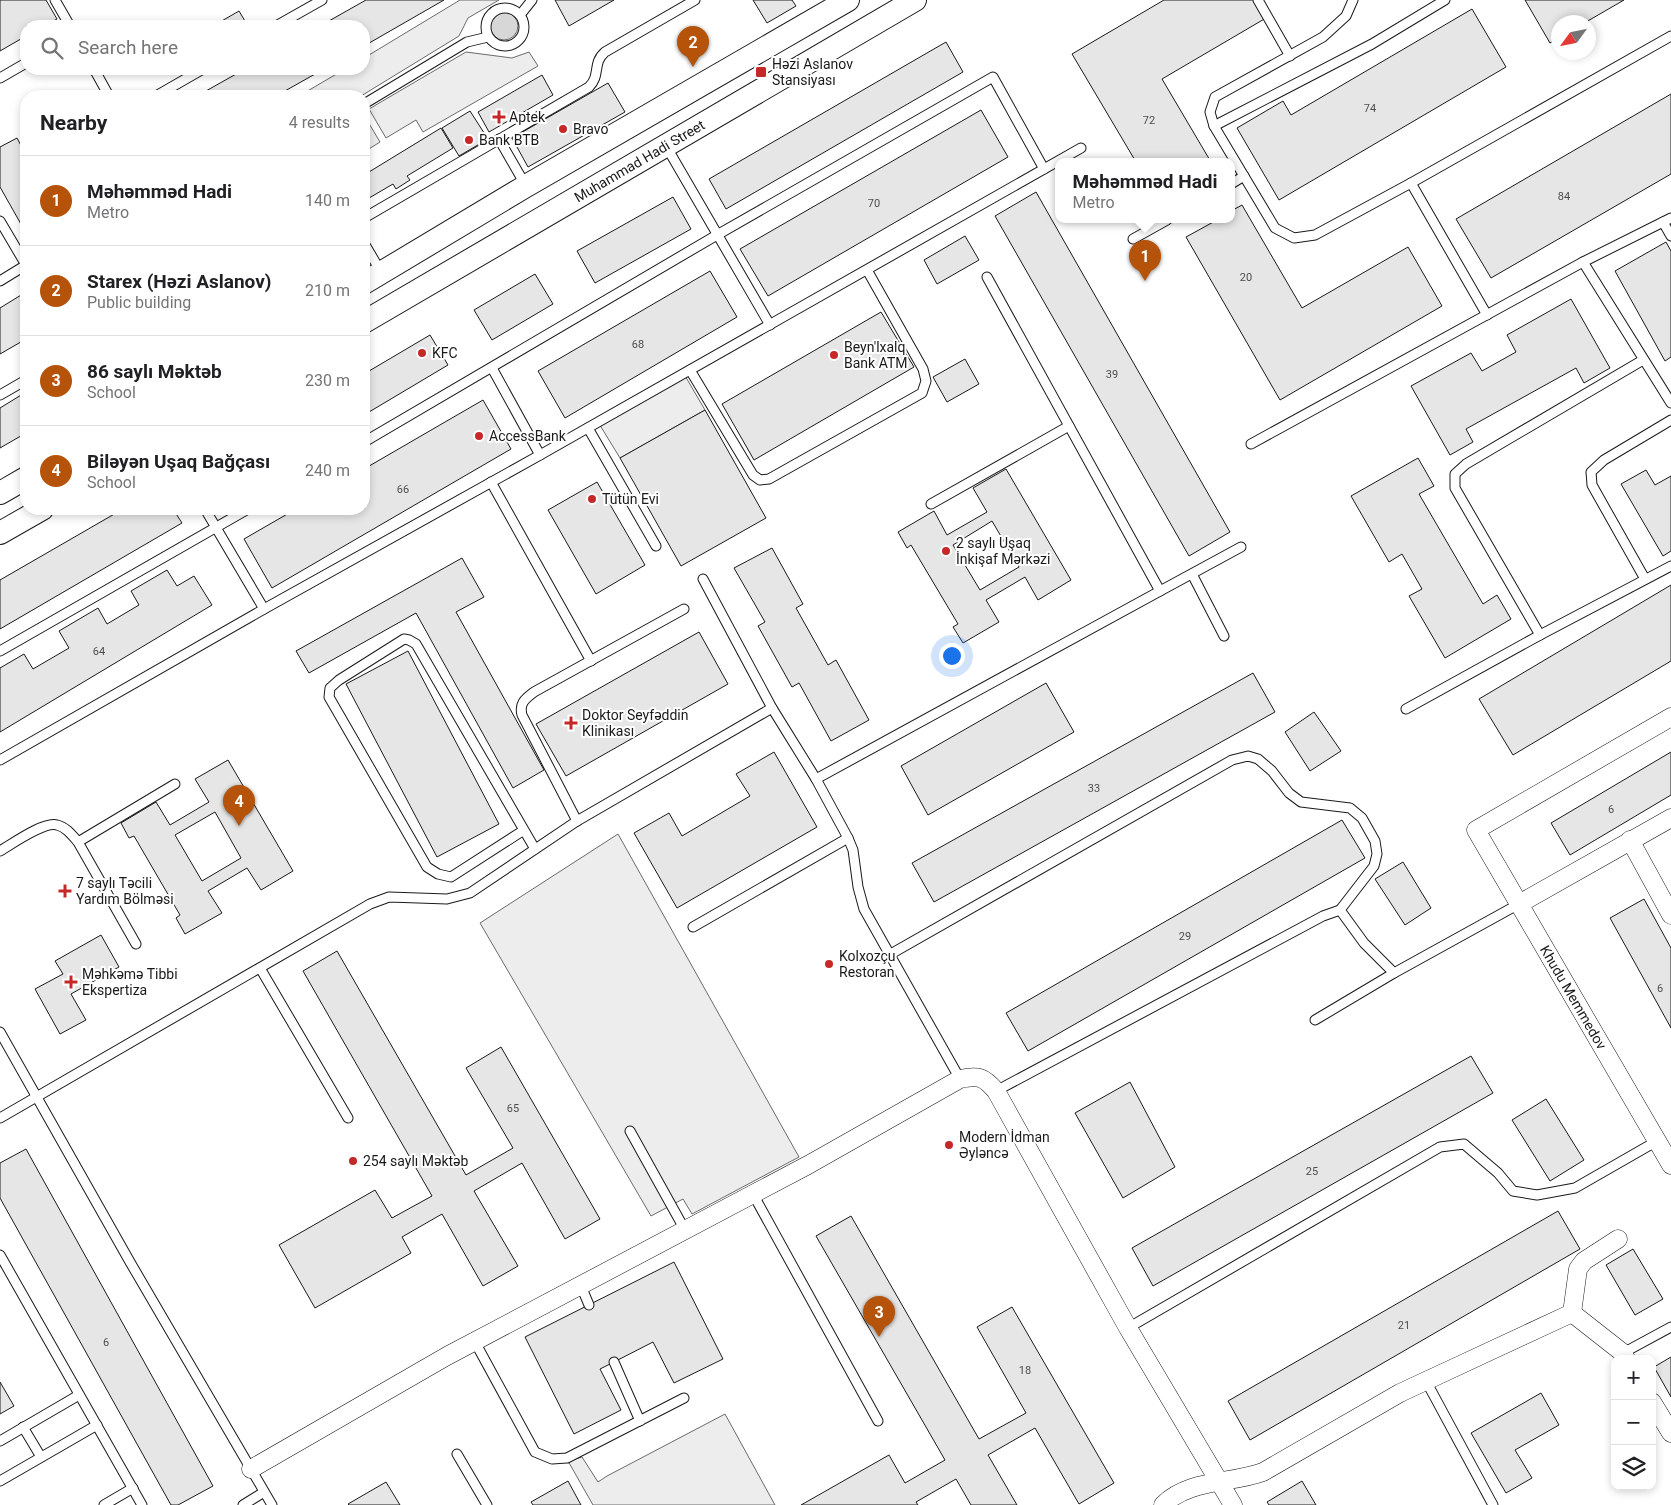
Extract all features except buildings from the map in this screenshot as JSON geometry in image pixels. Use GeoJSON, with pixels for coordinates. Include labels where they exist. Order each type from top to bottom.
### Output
{"type":"FeatureCollection","features":[{"type":"Feature","properties":{"kind":"street"},"geometry":{"type":"LineString","coordinates":[[373,278],[526,186],[848,0]]}},
{"type":"Feature","properties":{"kind":"street","name":"Muhammad Hadi Street"},"geometry":{"type":"LineString","coordinates":[[370,319],[915,0]]}},
{"type":"Feature","properties":{"kind":"street"},"geometry":{"type":"LineString","coordinates":[[736,66],[752,95]]}},
{"type":"Feature","properties":{"kind":"street"},"geometry":{"type":"LineString","coordinates":[[0,493],[20,481]]}},
{"type":"Feature","properties":{"kind":"street"},"geometry":{"type":"LineString","coordinates":[[0,533],[32,515]]}},
{"type":"Feature","properties":{"kind":"street","name":"Khudu Memmedov"},"geometry":{"type":"LineString","coordinates":[[1671,717],[1476,830],[1671,1165]]}},
{"type":"Feature","properties":{"kind":"street"},"geometry":{"type":"LineString","coordinates":[[1519,904],[1671,818]]}},
{"type":"Feature","properties":{"kind":"street"},"geometry":{"type":"LineString","coordinates":[[1630,840],[1671,915]]}},
{"type":"Feature","properties":{"kind":"street"},"geometry":{"type":"LineString","coordinates":[[251,1469],[475,1342],[808,1165],[960,1079],[980,1077],[988,1081],[996,1091],[1128,1328],[1233,1505]]}},
{"type":"Feature","properties":{"kind":"street"},"geometry":{"type":"LineString","coordinates":[[1572,1313],[1578,1269],[1584,1261],[1618,1239]]}},
{"type":"Feature","properties":{"kind":"street"},"geometry":{"type":"LineString","coordinates":[[1572,1313],[1623,1355]]}},
{"type":"Feature","properties":{"kind":"street"},"geometry":{"type":"LineString","coordinates":[[1163,1505],[1179,1492],[1192,1487],[1250,1477],[1264,1472],[1400,1394],[1572,1313]]}},
{"type":"Feature","properties":{"kind":"street"},"geometry":{"type":"LineString","coordinates":[[1656,1409],[1671,1433]]}},
{"type":"Feature","properties":{"kind":"lane"},"geometry":{"type":"LineString","coordinates":[[55,0],[67,20]]}},
{"type":"Feature","properties":{"kind":"lane"},"geometry":{"type":"LineString","coordinates":[[287,20],[322,0]]}},
{"type":"Feature","properties":{"kind":"lane"},"geometry":{"type":"LineString","coordinates":[[520,15],[532,0]]}},
{"type":"Feature","properties":{"kind":"lane"},"geometry":{"type":"LineString","coordinates":[[370,214],[589,87],[597,75],[597,62],[605,52],[695,0]]}},
{"type":"Feature","properties":{"kind":"lane"},"geometry":{"type":"LineString","coordinates":[[1258,0],[1290,56]]}},
{"type":"Feature","properties":{"kind":"lane"},"geometry":{"type":"LineString","coordinates":[[1233,158],[1214,126],[1210,112],[1215,97],[1323,37],[1346,16],[1353,0]]}},
{"type":"Feature","properties":{"kind":"lane"},"geometry":{"type":"LineString","coordinates":[[1214,126],[1372,44],[1445,0]]}},
{"type":"Feature","properties":{"kind":"lane"},"geometry":{"type":"LineString","coordinates":[[508,8],[520,15],[523,20],[523,35],[511,46],[500,46],[488,37],[486,23],[490,14],[494,11],[508,8]]}},
{"type":"Feature","properties":{"kind":"lane"},"geometry":{"type":"LineString","coordinates":[[1235,161],[1274,228],[1294,238],[1315,235],[1671,36]]}},
{"type":"Feature","properties":{"kind":"lane"},"geometry":{"type":"LineString","coordinates":[[370,100],[467,42],[488,37]]}},
{"type":"Feature","properties":{"kind":"lane"},"geometry":{"type":"LineString","coordinates":[[0,78],[20,66]]}},
{"type":"Feature","properties":{"kind":"lane"},"geometry":{"type":"LineString","coordinates":[[97,75],[106,90]]}},
{"type":"Feature","properties":{"kind":"lane"},"geometry":{"type":"LineString","coordinates":[[166,90],[193,75]]}},
{"type":"Feature","properties":{"kind":"lane"},"geometry":{"type":"LineString","coordinates":[[370,439],[717,235],[993,77],[1044,169]]}},
{"type":"Feature","properties":{"kind":"lane"},"geometry":{"type":"LineString","coordinates":[[499,139],[526,186]]}},
{"type":"Feature","properties":{"kind":"lane"},"geometry":{"type":"LineString","coordinates":[[666,146],[770,325]]}},
{"type":"Feature","properties":{"kind":"lane"},"geometry":{"type":"LineString","coordinates":[[1063,158],[1081,148]]}},
{"type":"Feature","properties":{"kind":"lane"},"geometry":{"type":"LineString","coordinates":[[0,760],[264,608],[588,428],[1055,163]]}},
{"type":"Feature","properties":{"kind":"lane"},"geometry":{"type":"LineString","coordinates":[[1235,182],[1244,176]]}},
{"type":"Feature","properties":{"kind":"lane"},"geometry":{"type":"LineString","coordinates":[[1411,183],[1487,315]]}},
{"type":"Feature","properties":{"kind":"lane"},"geometry":{"type":"LineString","coordinates":[[1251,444],[1583,262],[1667,220],[1671,236]]}},
{"type":"Feature","properties":{"kind":"lane"},"geometry":{"type":"LineString","coordinates":[[0,221],[20,255]]}},
{"type":"Feature","properties":{"kind":"lane"},"geometry":{"type":"LineString","coordinates":[[1133,239],[1162,223]]}},
{"type":"Feature","properties":{"kind":"lane"},"geometry":{"type":"LineString","coordinates":[[1583,262],[1671,403]]}},
{"type":"Feature","properties":{"kind":"lane"},"geometry":{"type":"LineString","coordinates":[[0,281],[20,269]]}},
{"type":"Feature","properties":{"kind":"lane"},"geometry":{"type":"LineString","coordinates":[[690,370],[753,475],[760,480],[769,479],[922,393],[926,381],[923,369],[867,270]]}},
{"type":"Feature","properties":{"kind":"lane"},"geometry":{"type":"LineString","coordinates":[[987,277],[1160,591]]}},
{"type":"Feature","properties":{"kind":"lane"},"geometry":{"type":"LineString","coordinates":[[1540,635],[1455,488],[1454,474],[1466,464],[1643,360]]}},
{"type":"Feature","properties":{"kind":"lane"},"geometry":{"type":"LineString","coordinates":[[492,368],[540,455]]}},
{"type":"Feature","properties":{"kind":"lane"},"geometry":{"type":"LineString","coordinates":[[0,395],[20,383]]}},
{"type":"Feature","properties":{"kind":"lane"},"geometry":{"type":"LineString","coordinates":[[1645,579],[1592,485],[1592,472],[1604,460],[1671,420]]}},
{"type":"Feature","properties":{"kind":"lane"},"geometry":{"type":"LineString","coordinates":[[931,504],[1069,426]]}},
{"type":"Feature","properties":{"kind":"lane"},"geometry":{"type":"LineString","coordinates":[[588,428],[656,546]]}},
{"type":"Feature","properties":{"kind":"lane"},"geometry":{"type":"LineString","coordinates":[[491,482],[591,661]]}},
{"type":"Feature","properties":{"kind":"lane"},"geometry":{"type":"LineString","coordinates":[[209,515],[264,608]]}},
{"type":"Feature","properties":{"kind":"lane"},"geometry":{"type":"LineString","coordinates":[[0,650],[237,515]]}},
{"type":"Feature","properties":{"kind":"lane"},"geometry":{"type":"LineString","coordinates":[[816,779],[1241,547]]}},
{"type":"Feature","properties":{"kind":"lane"},"geometry":{"type":"LineString","coordinates":[[1406,709],[1671,566]]}},
{"type":"Feature","properties":{"kind":"lane"},"geometry":{"type":"LineString","coordinates":[[1192,574],[1224,636]]}},
{"type":"Feature","properties":{"kind":"lane"},"geometry":{"type":"LineString","coordinates":[[703,579],[772,708],[816,779],[848,838],[853,850],[858,887],[864,909],[960,1079]]}},
{"type":"Feature","properties":{"kind":"lane"},"geometry":{"type":"LineString","coordinates":[[577,821],[520,709],[525,700],[534,692],[684,609]]}},
{"type":"Feature","properties":{"kind":"lane"},"geometry":{"type":"LineString","coordinates":[[524,830],[451,876],[438,874],[427,867],[329,697],[330,688],[339,680],[404,639],[416,644],[536,849]]}},
{"type":"Feature","properties":{"kind":"lane"},"geometry":{"type":"LineString","coordinates":[[0,1118],[370,904],[389,897],[447,899],[470,893],[577,821],[772,708]]}},
{"type":"Feature","properties":{"kind":"lane"},"geometry":{"type":"LineString","coordinates":[[889,954],[1232,760],[1248,756],[1258,759],[1272,771],[1289,793],[1301,802],[1350,808],[1362,818],[1375,840],[1377,854],[1374,866],[1340,910],[1323,916],[996,1091]]}},
{"type":"Feature","properties":{"kind":"lane"},"geometry":{"type":"LineString","coordinates":[[78,842],[175,784]]}},
{"type":"Feature","properties":{"kind":"lane"},"geometry":{"type":"LineString","coordinates":[[0,851],[40,828],[54,824],[66,828],[78,842],[136,944]]}},
{"type":"Feature","properties":{"kind":"lane"},"geometry":{"type":"LineString","coordinates":[[693,927],[848,838]]}},
{"type":"Feature","properties":{"kind":"lane"},"geometry":{"type":"LineString","coordinates":[[1315,1020],[1394,973],[1519,904]]}},
{"type":"Feature","properties":{"kind":"lane"},"geometry":{"type":"LineString","coordinates":[[1340,910],[1364,943],[1394,973]]}},
{"type":"Feature","properties":{"kind":"lane"},"geometry":{"type":"LineString","coordinates":[[260,968],[348,1118]]}},
{"type":"Feature","properties":{"kind":"lane"},"geometry":{"type":"LineString","coordinates":[[0,1032],[130,1262],[272,1505]]}},
{"type":"Feature","properties":{"kind":"lane"},"geometry":{"type":"LineString","coordinates":[[630,1131],[685,1230]]}},
{"type":"Feature","properties":{"kind":"lane"},"geometry":{"type":"LineString","coordinates":[[1128,1328],[1440,1147],[1464,1144],[1498,1173],[1513,1190],[1537,1195],[1575,1188],[1657,1141]]}},
{"type":"Feature","properties":{"kind":"lane"},"geometry":{"type":"LineString","coordinates":[[753,1194],[878,1421]]}},
{"type":"Feature","properties":{"kind":"lane"},"geometry":{"type":"LineString","coordinates":[[0,1255],[142,1505]]}},
{"type":"Feature","properties":{"kind":"lane"},"geometry":{"type":"LineString","coordinates":[[581,1286],[589,1305]]}},
{"type":"Feature","properties":{"kind":"lane"},"geometry":{"type":"LineString","coordinates":[[1626,1355],[1671,1327]]}},
{"type":"Feature","properties":{"kind":"lane"},"geometry":{"type":"LineString","coordinates":[[475,1342],[535,1452],[552,1459],[566,1458],[684,1398]]}},
{"type":"Feature","properties":{"kind":"lane"},"geometry":{"type":"LineString","coordinates":[[614,1362],[640,1421]]}},
{"type":"Feature","properties":{"kind":"lane"},"geometry":{"type":"LineString","coordinates":[[1426,1381],[1494,1505]]}},
{"type":"Feature","properties":{"kind":"lane"},"geometry":{"type":"LineString","coordinates":[[0,1441],[79,1394]]}},
{"type":"Feature","properties":{"kind":"lane"},"geometry":{"type":"LineString","coordinates":[[0,1481],[97,1425]]}},
{"type":"Feature","properties":{"kind":"lane"},"geometry":{"type":"LineString","coordinates":[[23,1427],[42,1457]]}},
{"type":"Feature","properties":{"kind":"lane"},"geometry":{"type":"LineString","coordinates":[[457,1454],[488,1505]]}},
{"type":"Feature","properties":{"kind":"lane"},"geometry":{"type":"LineString","coordinates":[[104,1505],[133,1488]]}},
{"type":"Feature","properties":{"kind":"lane"},"geometry":{"type":"LineString","coordinates":[[243,1505],[264,1492]]}},
{"type":"Feature","properties":{"kind":"shaded area"},"geometry":{"type":"Polygon","coordinates":[[[460,0],[499,0],[468,18],[459,36],[370,90],[309,90],[335,75],[370,75],[370,54],[460,0]]]}},
{"type":"Feature","properties":{"kind":"shaded area"},"geometry":{"type":"Polygon","coordinates":[[[504,12],[514,16],[518,26],[514,36],[504,40],[494,36],[490,26],[494,16],[504,12]]]}},
{"type":"Feature","properties":{"kind":"shaded area"},"geometry":{"type":"Polygon","coordinates":[[[466,52],[512,58],[529,52],[538,66],[423,132],[416,120],[386,138],[370,108],[466,52]]]}},
{"type":"Feature","properties":{"kind":"shaded area"},"geometry":{"type":"Polygon","coordinates":[[[370,125],[380,142],[370,148],[370,125]]]}},
{"type":"Feature","properties":{"kind":"shaded area"},"geometry":{"type":"Polygon","coordinates":[[[684,374],[705,410],[620,458],[598,422],[684,374]]]}},
{"type":"Feature","properties":{"kind":"shaded area"},"geometry":{"type":"Polygon","coordinates":[[[618,834],[799,1157],[692,1214],[683,1199],[651,1216],[480,923],[618,834]]]}},
{"type":"Feature","properties":{"kind":"shaded area"},"geometry":{"type":"Polygon","coordinates":[[[725,1414],[775,1505],[593,1505],[568,1461],[582,1457],[598,1482],[725,1414]]]}},
{"type":"Feature","properties":{"kind":"place","name":"Starex (Həzi Aslanov)"},"geometry":{"type":"Point","coordinates":[693,67]}},
{"type":"Feature","properties":{"kind":"place","name":"Həzi Aslanov Stansiyası"},"geometry":{"type":"Point","coordinates":[761,72]}},
{"type":"Feature","properties":{"kind":"place","name":"Aptek"},"geometry":{"type":"Point","coordinates":[499,117]}},
{"type":"Feature","properties":{"kind":"place","name":"Bravo"},"geometry":{"type":"Point","coordinates":[563,129]}},
{"type":"Feature","properties":{"kind":"place","name":"Bank BTB"},"geometry":{"type":"Point","coordinates":[469,140]}},
{"type":"Feature","properties":{"kind":"place","name":"Məhəmməd Hadi"},"geometry":{"type":"Point","coordinates":[1145,281]}},
{"type":"Feature","properties":{"kind":"place","name":"KFC"},"geometry":{"type":"Point","coordinates":[422,353]}},
{"type":"Feature","properties":{"kind":"place","name":"Beyn'lxalq Bank ATM"},"geometry":{"type":"Point","coordinates":[834,355]}},
{"type":"Feature","properties":{"kind":"place","name":"AccessBank"},"geometry":{"type":"Point","coordinates":[479,436]}},
{"type":"Feature","properties":{"kind":"place","name":"Tütün Evi"},"geometry":{"type":"Point","coordinates":[592,499]}},
{"type":"Feature","properties":{"kind":"place","name":"2 saylı Uşaq İnkişaf Mərkəzi"},"geometry":{"type":"Point","coordinates":[946,551]}},
{"type":"Feature","properties":{"kind":"place","name":"Doktor Seyfәddin Klinikası"},"geometry":{"type":"Point","coordinates":[571,723]}},
{"type":"Feature","properties":{"kind":"place","name":"Biləyən Uşaq Bağçası"},"geometry":{"type":"Point","coordinates":[239,826]}},
{"type":"Feature","properties":{"kind":"place","name":"7 saylı Təcili Yardım Bölməsi"},"geometry":{"type":"Point","coordinates":[65,891]}},
{"type":"Feature","properties":{"kind":"place","name":"Kolxozçu Restoran"},"geometry":{"type":"Point","coordinates":[829,964]}},
{"type":"Feature","properties":{"kind":"place","name":"Məhkəmə Tibbi Ekspertiza"},"geometry":{"type":"Point","coordinates":[71,982]}},
{"type":"Feature","properties":{"kind":"place","name":"Modern İdman Əyləncə"},"geometry":{"type":"Point","coordinates":[949,1145]}},
{"type":"Feature","properties":{"kind":"place","name":"254 saylı Məktəb"},"geometry":{"type":"Point","coordinates":[353,1161]}},
{"type":"Feature","properties":{"kind":"place","name":"86 saylı Məktəb"},"geometry":{"type":"Point","coordinates":[879,1337]}}]}
